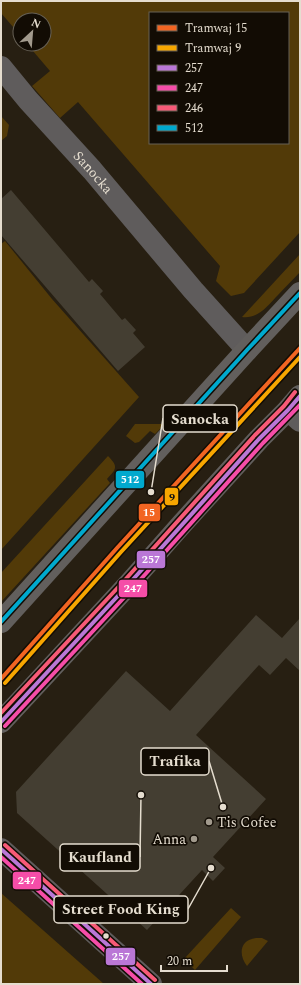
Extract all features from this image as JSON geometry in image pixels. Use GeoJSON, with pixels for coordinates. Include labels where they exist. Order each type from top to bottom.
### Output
{"type":"FeatureCollection","features":[{"type":"Feature","properties":{"kind":"main road"},"geometry":{"type":"LineString","coordinates":[[1,622],[300,293]]}},
{"type":"Feature","properties":{"kind":"main road"},"geometry":{"type":"LineString","coordinates":[[1,722],[128,585],[259,439],[296,409]]}},
{"type":"Feature","properties":{"kind":"street","name":"Sanocka"},"geometry":{"type":"LineString","coordinates":[[1,67],[28,100],[92,170],[193,290],[247,350]]}},
{"type":"Feature","properties":{"kind":"street"},"geometry":{"type":"LineString","coordinates":[[1,848],[151,984]]}},
{"type":"Feature","properties":{"kind":"shaded area"},"geometry":{"type":"Polygon","coordinates":[[[1,1],[300,1],[300,232],[244,293],[231,296],[216,281],[220,266],[78,102],[60,118],[32,86],[50,71],[34,52],[52,52],[52,12],[12,12],[12,26],[1,13],[1,1]]]}},
{"type":"Feature","properties":{"kind":"shaded area"},"geometry":{"type":"Polygon","coordinates":[[[1,116],[9,125],[7,136],[1,141],[1,116]]]}},
{"type":"Feature","properties":{"kind":"shaded area"},"geometry":{"type":"Polygon","coordinates":[[[5,241],[52,299],[139,397],[1,550],[1,244],[5,241]]]}},
{"type":"Feature","properties":{"kind":"shaded area"},"geometry":{"type":"Polygon","coordinates":[[[300,254],[300,272],[262,311],[253,316],[242,317],[300,254]]]}},
{"type":"Feature","properties":{"kind":"shaded area"},"geometry":{"type":"Polygon","coordinates":[[[135,424],[165,424],[155,434],[150,431],[139,442],[135,443],[126,436],[135,424]]]}},
{"type":"Feature","properties":{"kind":"shaded area"},"geometry":{"type":"Polygon","coordinates":[[[108,456],[115,465],[114,470],[107,479],[110,483],[1,602],[1,573],[108,456]]]}},
{"type":"Feature","properties":{"kind":"shaded area"},"geometry":{"type":"Polygon","coordinates":[[[1,893],[104,984],[1,984],[1,893]]]}},
{"type":"Feature","properties":{"kind":"shaded area"},"geometry":{"type":"Polygon","coordinates":[[[231,908],[241,917],[195,970],[184,959],[231,908]]]}},
{"type":"Feature","properties":{"kind":"shaded area"},"geometry":{"type":"Polygon","coordinates":[[[262,938],[268,941],[247,966],[242,957],[242,948],[251,939],[262,938]]]}},
{"type":"Feature","properties":{"kind":"building"},"geometry":{"type":"Polygon","coordinates":[[[11,190],[89,282],[92,279],[103,291],[100,294],[122,320],[125,318],[136,330],[133,333],[145,347],[118,371],[1,235],[1,199],[11,190]]]}},
{"type":"Feature","properties":{"kind":"building"},"geometry":{"type":"Polygon","coordinates":[[[256,615],[282,638],[300,618],[300,671],[286,658],[270,675],[259,665],[196,735],[266,799],[213,857],[225,868],[213,881],[202,870],[147,930],[17,813],[16,792],[126,671],[170,711],[256,615]]]}},
{"type":"Feature","properties":{"kind":"tram line","name":"15"},"geometry":{"type":"LineString","coordinates":[[1,679],[117,548],[300,348]]}},
{"type":"Feature","properties":{"kind":"tram line","name":"9"},"geometry":{"type":"LineString","coordinates":[[5,683],[121,552],[300,357]]}},
{"type":"Feature","properties":{"kind":"transit line","name":"512"},"geometry":{"type":"LineString","coordinates":[[1,622],[300,293]]}},
{"type":"Feature","properties":{"kind":"transit line","name":"246"},"geometry":{"type":"LineString","coordinates":[[1,713],[124,581],[255,435],[284,406],[295,392]]}},
{"type":"Feature","properties":{"kind":"transit line","name":"257"},"geometry":{"type":"LineString","coordinates":[[1,722],[300,396]]}},
{"type":"Feature","properties":{"kind":"transit line","name":"247"},"geometry":{"type":"LineString","coordinates":[[5,726],[132,589],[263,443],[300,405]]}},
{"type":"Feature","properties":{"kind":"transit line","name":"246"},"geometry":{"type":"LineString","coordinates":[[5,845],[155,980]]}},
{"type":"Feature","properties":{"kind":"transit line","name":"257"},"geometry":{"type":"LineString","coordinates":[[1,849],[151,984]]}},
{"type":"Feature","properties":{"kind":"transit line","name":"247"},"geometry":{"type":"LineString","coordinates":[[1,857],[142,984]]}},
{"type":"Feature","properties":{"kind":"place","name":"Sanocka"},"geometry":{"type":"Point","coordinates":[151,492]}},
{"type":"Feature","properties":{"kind":"place","name":"Kaufland"},"geometry":{"type":"Point","coordinates":[141,795]}},
{"type":"Feature","properties":{"kind":"place","name":"Trafika"},"geometry":{"type":"Point","coordinates":[223,807]}},
{"type":"Feature","properties":{"kind":"place","name":"Tis Cofee"},"geometry":{"type":"Point","coordinates":[209,822]}},
{"type":"Feature","properties":{"kind":"place","name":"Anna"},"geometry":{"type":"Point","coordinates":[194,839]}},
{"type":"Feature","properties":{"kind":"place","name":"Street Food King"},"geometry":{"type":"Point","coordinates":[211,868]}}]}
